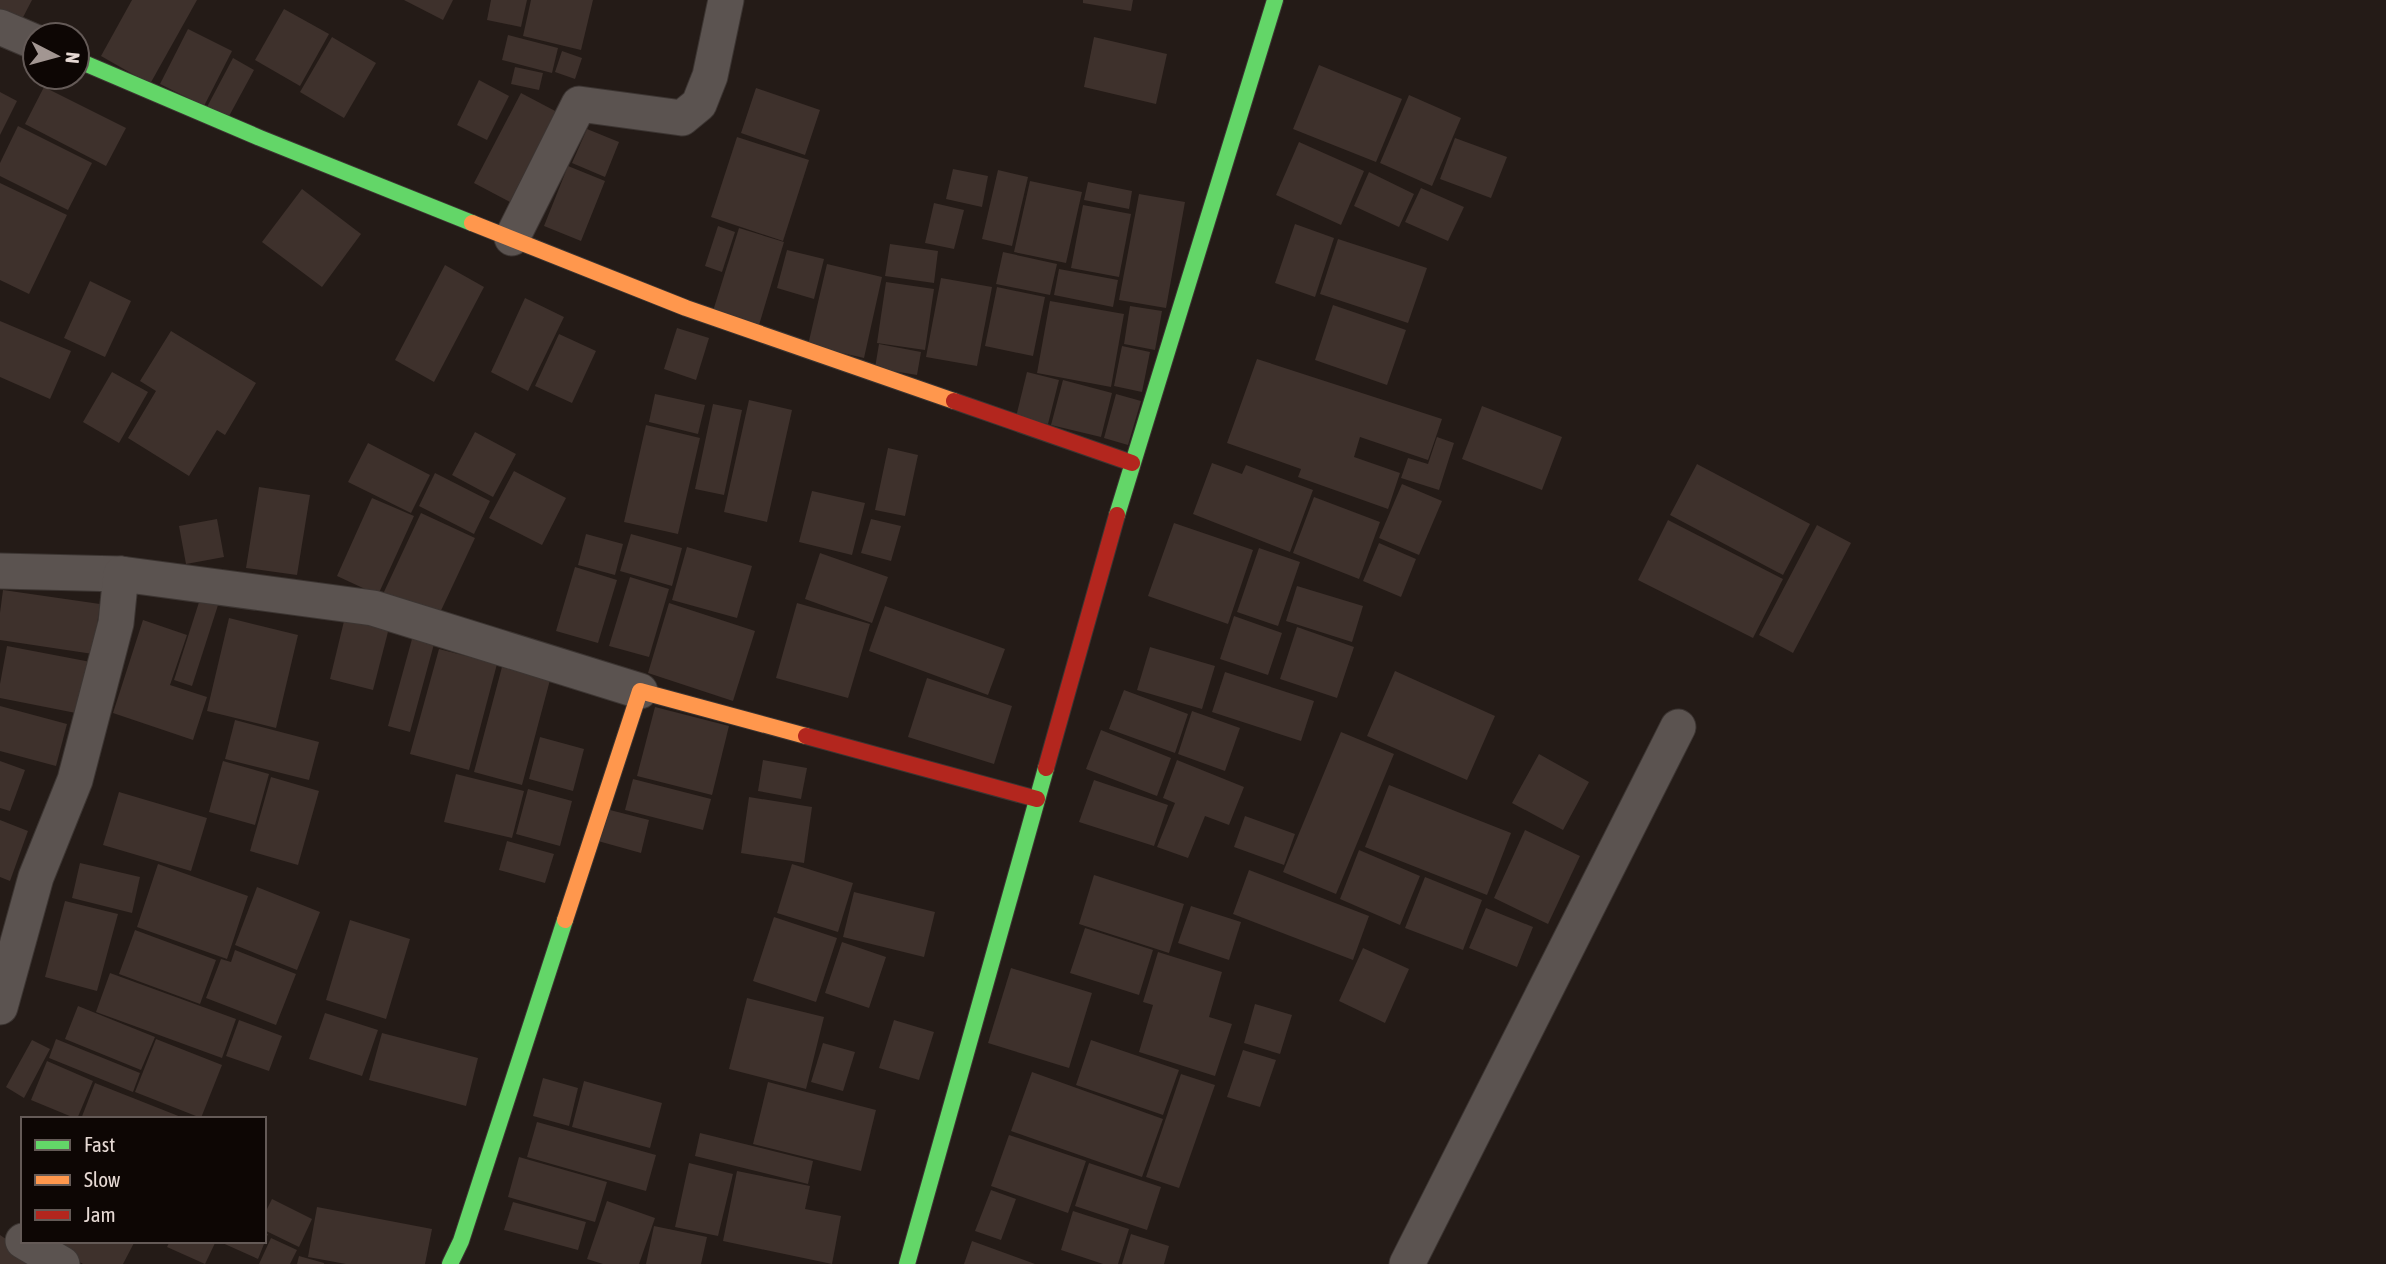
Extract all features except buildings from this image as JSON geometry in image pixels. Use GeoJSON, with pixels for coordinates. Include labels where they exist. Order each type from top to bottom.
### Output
{"type":"FeatureCollection","features":[{"type":"Feature","properties":{"kind":"street"},"geometry":{"type":"LineString","coordinates":[[512,238],[579,104],[682,118],[699,104],[710,76],[726,0]]}},
{"type":"Feature","properties":{"kind":"street"},"geometry":{"type":"LineString","coordinates":[[907,1264],[1132,463],[1275,0]]}},
{"type":"Feature","properties":{"kind":"street"},"geometry":{"type":"LineString","coordinates":[[0,27],[21,36]]}},
{"type":"Feature","properties":{"kind":"street"},"geometry":{"type":"LineString","coordinates":[[91,66],[260,138],[686,308],[1132,463]]}},
{"type":"Feature","properties":{"kind":"street"},"geometry":{"type":"LineString","coordinates":[[0,571],[121,574],[373,608],[640,691],[1037,799]]}},
{"type":"Feature","properties":{"kind":"street"},"geometry":{"type":"LineString","coordinates":[[0,1007],[36,877],[75,780],[116,623],[121,574]]}},
{"type":"Feature","properties":{"kind":"street"},"geometry":{"type":"LineString","coordinates":[[450,1264],[465,1228],[640,691]]}},
{"type":"Feature","properties":{"kind":"street"},"geometry":{"type":"LineString","coordinates":[[1407,1264],[1678,727]]}},
{"type":"Feature","properties":{"kind":"street"},"geometry":{"type":"LineString","coordinates":[[0,1227],[21,1240]]}},
{"type":"Feature","properties":{"kind":"street"},"geometry":{"type":"LineString","coordinates":[[26,1243],[62,1264]]}},
{"type":"Feature","properties":{"kind":"traffic: fast"},"geometry":{"type":"LineString","coordinates":[[1117,515],[1275,0]]}},
{"type":"Feature","properties":{"kind":"traffic: fast"},"geometry":{"type":"LineString","coordinates":[[91,66],[260,138],[472,223]]}},
{"type":"Feature","properties":{"kind":"traffic: fast"},"geometry":{"type":"LineString","coordinates":[[907,1264],[1046,768]]}},
{"type":"Feature","properties":{"kind":"traffic: fast"},"geometry":{"type":"LineString","coordinates":[[450,1264],[461,1241],[565,920]]}},
{"type":"Feature","properties":{"kind":"traffic: slow"},"geometry":{"type":"LineString","coordinates":[[472,223],[686,308],[954,401]]}},
{"type":"Feature","properties":{"kind":"traffic: slow"},"geometry":{"type":"LineString","coordinates":[[565,920],[640,691],[806,736]]}},
{"type":"Feature","properties":{"kind":"traffic: jam"},"geometry":{"type":"LineString","coordinates":[[954,401],[1132,463]]}},
{"type":"Feature","properties":{"kind":"traffic: jam"},"geometry":{"type":"LineString","coordinates":[[1046,768],[1117,515]]}},
{"type":"Feature","properties":{"kind":"traffic: jam"},"geometry":{"type":"LineString","coordinates":[[806,736],[1037,799]]}}]}
